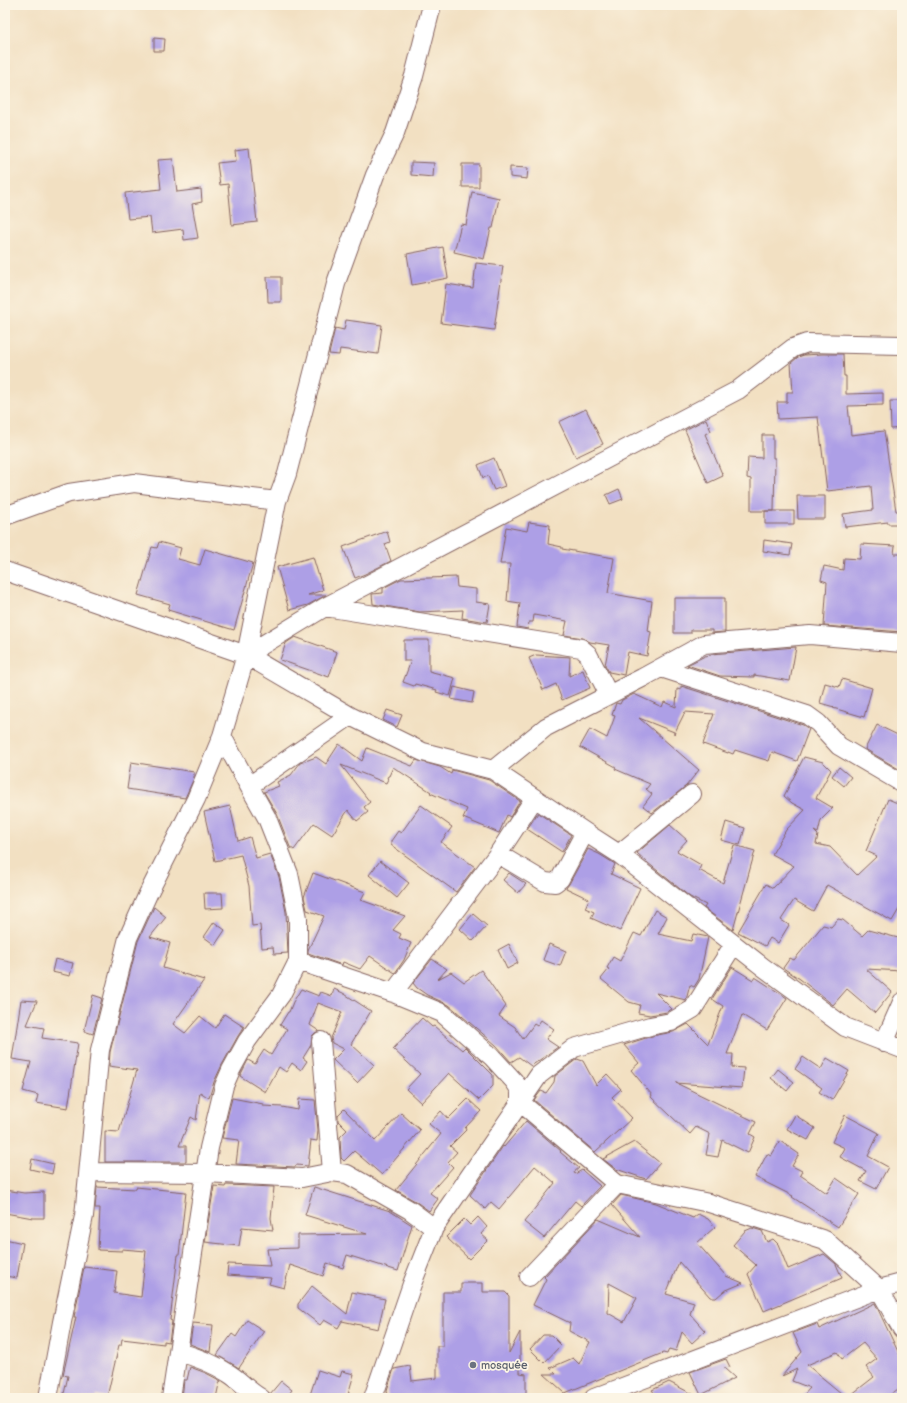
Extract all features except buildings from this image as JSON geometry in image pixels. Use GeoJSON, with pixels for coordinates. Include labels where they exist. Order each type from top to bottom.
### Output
{"type":"FeatureCollection","features":[{"type":"Feature","properties":{"kind":"street"},"geometry":{"type":"LineString","coordinates":[[48,1398],[84,1216],[100,1050],[128,938],[148,894],[196,799],[222,736],[246,655],[277,501],[287,474],[337,280],[375,175],[395,134],[414,76],[432,5]]}},
{"type":"Feature","properties":{"kind":"street"},"geometry":{"type":"LineString","coordinates":[[246,655],[325,607],[738,390],[794,348],[807,343],[902,345]]}},
{"type":"Feature","properties":{"kind":"street"},"geometry":{"type":"LineString","coordinates":[[5,516],[69,493],[134,483],[277,501]]}},
{"type":"Feature","properties":{"kind":"street"},"geometry":{"type":"LineString","coordinates":[[5,571],[246,655],[350,716],[423,752],[493,770],[534,799],[619,854],[734,944],[846,1027],[902,1049]]}},
{"type":"Feature","properties":{"kind":"street"},"geometry":{"type":"LineString","coordinates":[[325,607],[581,648],[588,654],[609,695]]}},
{"type":"Feature","properties":{"kind":"street"},"geometry":{"type":"LineString","coordinates":[[493,770],[546,727],[661,668],[704,644],[810,635],[902,643]]}},
{"type":"Feature","properties":{"kind":"street"},"geometry":{"type":"LineString","coordinates":[[661,668],[807,715],[818,723],[839,746],[902,783]]}},
{"type":"Feature","properties":{"kind":"street"},"geometry":{"type":"LineString","coordinates":[[249,786],[350,716]]}},
{"type":"Feature","properties":{"kind":"street"},"geometry":{"type":"LineString","coordinates":[[171,1398],[209,1148],[224,1086],[247,1041],[281,995],[298,961],[298,918],[289,874],[267,818],[222,736]]}},
{"type":"Feature","properties":{"kind":"street"},"geometry":{"type":"LineString","coordinates":[[619,854],[692,794]]}},
{"type":"Feature","properties":{"kind":"street"},"geometry":{"type":"LineString","coordinates":[[393,993],[498,854],[534,799]]}},
{"type":"Feature","properties":{"kind":"street"},"geometry":{"type":"LineString","coordinates":[[498,854],[545,882],[555,883],[560,879],[585,832]]}},
{"type":"Feature","properties":{"kind":"street"},"geometry":{"type":"LineString","coordinates":[[373,1398],[412,1284],[434,1228],[539,1075],[574,1048],[650,1026],[671,1022],[693,1009],[734,944]]}},
{"type":"Feature","properties":{"kind":"street"},"geometry":{"type":"LineString","coordinates":[[298,961],[393,993],[442,1013],[492,1057],[514,1081],[520,1090],[520,1102],[617,1184],[709,1202],[825,1240],[878,1289],[902,1329]]}},
{"type":"Feature","properties":{"kind":"street"},"geometry":{"type":"LineString","coordinates":[[884,1043],[902,1002]]}},
{"type":"Feature","properties":{"kind":"street"},"geometry":{"type":"LineString","coordinates":[[321,1041],[332,1172]]}},
{"type":"Feature","properties":{"kind":"street"},"geometry":{"type":"LineString","coordinates":[[89,1172],[205,1173],[302,1178],[332,1172],[346,1174],[410,1210],[434,1228]]}},
{"type":"Feature","properties":{"kind":"street"},"geometry":{"type":"LineString","coordinates":[[529,1277],[617,1184]]}},
{"type":"Feature","properties":{"kind":"street"},"geometry":{"type":"LineString","coordinates":[[600,1397],[878,1289],[902,1283]]}},
{"type":"Feature","properties":{"kind":"street"},"geometry":{"type":"LineString","coordinates":[[179,1352],[205,1360],[229,1374],[260,1398]]}},
{"type":"Feature","properties":{"kind":"place","name":"mosquée"},"geometry":{"type":"Point","coordinates":[473,1365]}}]}
